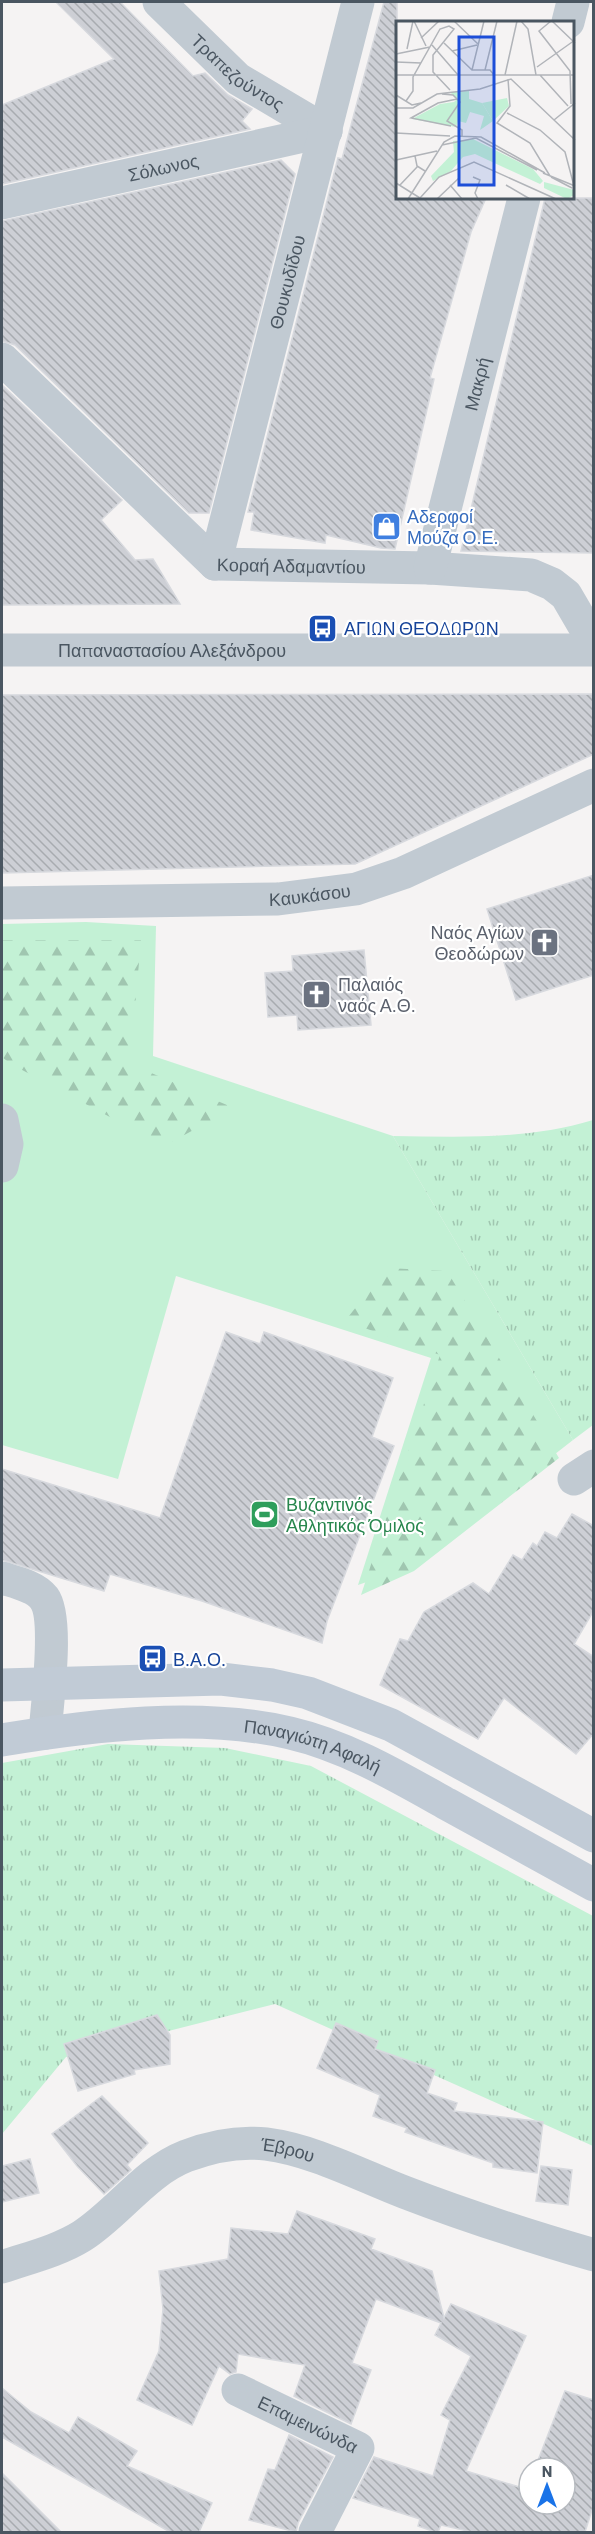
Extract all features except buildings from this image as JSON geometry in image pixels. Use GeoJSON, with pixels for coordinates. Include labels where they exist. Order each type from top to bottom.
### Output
{"type":"FeatureCollection","features":[{"type":"Feature","properties":{"kind":"street","name":"Τραπεζούντος"},"geometry":{"type":"LineString","coordinates":[[159,2],[238,79],[326,131]]}},
{"type":"Feature","properties":{"kind":"street","name":"Θουκυδίδου"},"geometry":{"type":"LineString","coordinates":[[215,564],[358,2]]}},
{"type":"Feature","properties":{"kind":"street"},"geometry":{"type":"LineString","coordinates":[[568,21],[573,2]]}},
{"type":"Feature","properties":{"kind":"street","name":"Σόλωνος"},"geometry":{"type":"LineString","coordinates":[[2,203],[326,131]]}},
{"type":"Feature","properties":{"kind":"street","name":"Μακρή"},"geometry":{"type":"LineString","coordinates":[[430,568],[523,200]]}},
{"type":"Feature","properties":{"kind":"street","name":"Κοραή Αδαμαντίου"},"geometry":{"type":"LineString","coordinates":[[2,359],[215,564],[430,568],[531,575],[552,584],[566,596],[594,643]]}},
{"type":"Feature","properties":{"kind":"street","name":"Παπαναστασίου Αλεξάνδρου"},"geometry":{"type":"LineString","coordinates":[[2,650],[594,650]]}},
{"type":"Feature","properties":{"kind":"street","name":"Καυκάσου"},"geometry":{"type":"LineString","coordinates":[[2,903],[278,899],[356,890],[403,873],[594,784]]}},
{"type":"Feature","properties":{"kind":"street"},"geometry":{"type":"LineString","coordinates":[[2,1120],[7,1144],[2,1166]]}},
{"type":"Feature","properties":{"kind":"street"},"geometry":{"type":"LineString","coordinates":[[2,1578],[39,1593],[48,1605],[51,1628],[45,1733]]}},
{"type":"Feature","properties":{"kind":"street"},"geometry":{"type":"LineString","coordinates":[[2,1685],[221,1679],[272,1685],[308,1693],[391,1725],[594,1836]]}},
{"type":"Feature","properties":{"kind":"street","name":"Παναγιώτη Αφαλή"},"geometry":{"type":"LineString","coordinates":[[2,1740],[45,1733],[163,1724],[236,1725],[292,1733],[331,1746],[392,1773],[594,1885]]}},
{"type":"Feature","properties":{"kind":"street","name":"Έβρου"},"geometry":{"type":"LineString","coordinates":[[2,2267],[52,2250],[83,2235],[155,2176],[184,2157],[213,2147],[241,2143],[279,2146],[486,2222],[594,2255]]}},
{"type":"Feature","properties":{"kind":"street","name":"Επαμεινώνδα"},"geometry":{"type":"LineString","coordinates":[[238,2390],[358,2448],[315,2532]]}},
{"type":"Feature","properties":{"kind":"green space"},"geometry":{"type":"Polygon","coordinates":[[[86,922],[156,926],[153,1056],[393,1136],[573,1440],[410,1567],[358,1585],[431,1358],[176,1276],[118,1479],[2,1445],[2,924],[86,922]]]}},
{"type":"Feature","properties":{"kind":"green space"},"geometry":{"type":"Polygon","coordinates":[[[2,940],[141,940],[130,1064],[234,1108],[164,1146],[11,1064],[2,1057],[2,940]]]}},
{"type":"Feature","properties":{"kind":"green space"},"geometry":{"type":"Polygon","coordinates":[[[593,1120],[593,1425],[573,1440],[393,1136],[469,1137],[519,1134],[593,1120]]]}},
{"type":"Feature","properties":{"kind":"green space"},"geometry":{"type":"Polygon","coordinates":[[[387,1268],[447,1271],[559,1458],[414,1571],[361,1595],[440,1355],[345,1321],[387,1268]]]}},
{"type":"Feature","properties":{"kind":"green space"},"geometry":{"type":"Polygon","coordinates":[[[108,1744],[225,1748],[311,1766],[593,1916],[593,2146],[275,2004],[66,2057],[2,2134],[2,1763],[108,1744]]]}},
{"type":"Feature","properties":{"kind":"place","name":"Αδερφοί Μούζα Ο.Ε."},"geometry":{"type":"Point","coordinates":[386,526]}},
{"type":"Feature","properties":{"kind":"place","name":"ΑΓΙΩΝ ΘΕΟΔΩΡΩΝ"},"geometry":{"type":"Point","coordinates":[323,628]}},
{"type":"Feature","properties":{"kind":"place","name":"Ναός Αγίων Θεοδώρων"},"geometry":{"type":"Point","coordinates":[545,942]}},
{"type":"Feature","properties":{"kind":"place","name":"Παλαιός ναός Α.Θ."},"geometry":{"type":"Point","coordinates":[317,994]}},
{"type":"Feature","properties":{"kind":"place","name":"Βυζαντινός Αθλητικός Όμιλος"},"geometry":{"type":"Point","coordinates":[265,1514]}},
{"type":"Feature","properties":{"kind":"place","name":"Β.Α.Ο."},"geometry":{"type":"Point","coordinates":[152,1659]}}]}
